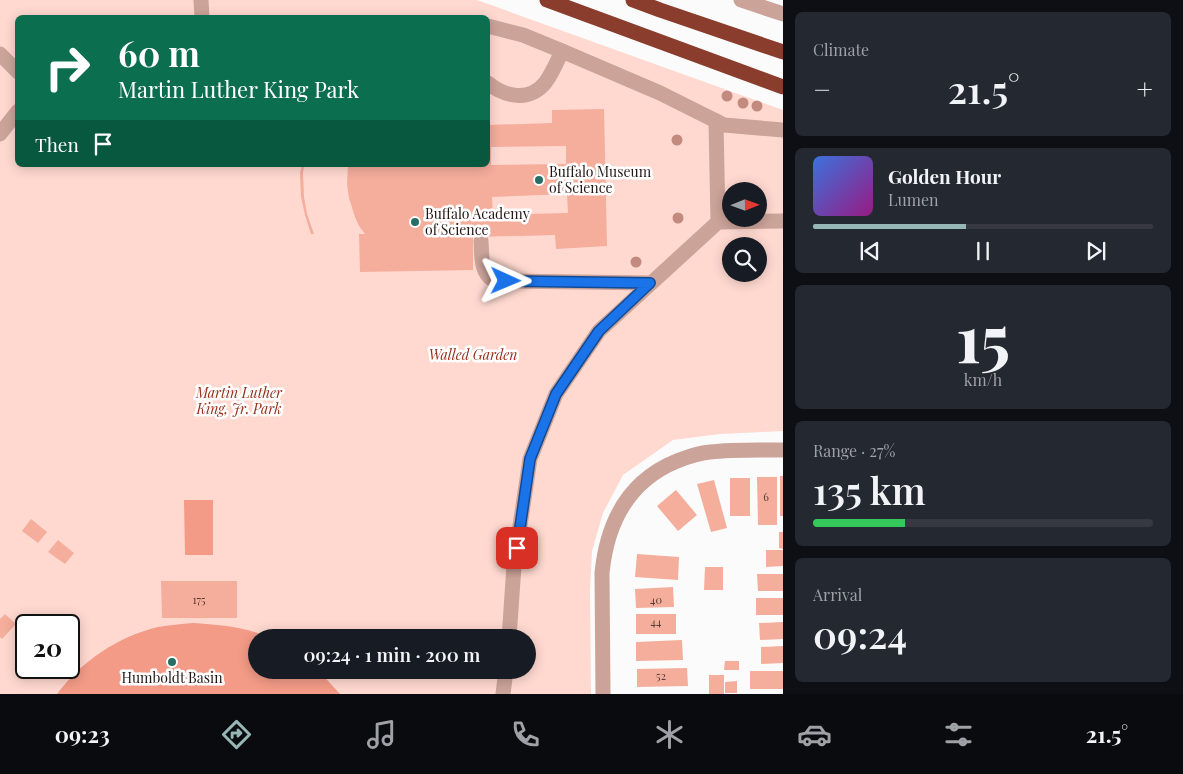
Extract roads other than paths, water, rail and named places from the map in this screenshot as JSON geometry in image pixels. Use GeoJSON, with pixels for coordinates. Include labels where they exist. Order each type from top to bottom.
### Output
{"type":"FeatureCollection","features":[{"type":"Feature","properties":{"kind":"highway"},"geometry":{"type":"LineString","coordinates":[[546,0],[783,87]]}},
{"type":"Feature","properties":{"kind":"highway"},"geometry":{"type":"LineString","coordinates":[[633,0],[783,52]]}},
{"type":"Feature","properties":{"kind":"street"},"geometry":{"type":"LineString","coordinates":[[201,0],[202,15]]}},
{"type":"Feature","properties":{"kind":"street"},"geometry":{"type":"LineString","coordinates":[[741,0],[783,14]]}},
{"type":"Feature","properties":{"kind":"street"},"geometry":{"type":"LineString","coordinates":[[490,27],[523,35],[660,93],[724,125],[783,130]]}},
{"type":"Feature","properties":{"kind":"street"},"geometry":{"type":"LineString","coordinates":[[490,84],[504,93],[514,96],[524,96],[533,93],[546,82],[562,52]]}},
{"type":"Feature","properties":{"kind":"street"},"geometry":{"type":"LineString","coordinates":[[0,54],[15,69]]}},
{"type":"Feature","properties":{"kind":"street"},"geometry":{"type":"LineString","coordinates":[[0,134],[15,115]]}},
{"type":"Feature","properties":{"kind":"street"},"geometry":{"type":"LineString","coordinates":[[716,121],[718,222]]}},
{"type":"Feature","properties":{"kind":"street"},"geometry":{"type":"LineString","coordinates":[[510,629],[514,566],[530,459],[556,394],[599,331],[718,222],[783,221]]}},
{"type":"Feature","properties":{"kind":"street"},"geometry":{"type":"LineString","coordinates":[[481,241],[484,268],[493,280],[650,283]]}},
{"type":"Feature","properties":{"kind":"street"},"geometry":{"type":"LineString","coordinates":[[603,694],[603,560],[616,518],[633,491],[649,476],[668,465],[688,457],[710,452],[783,450]]}},
{"type":"Feature","properties":{"kind":"street"},"geometry":{"type":"LineString","coordinates":[[503,694],[505,679]]}},
{"type":"Feature","properties":{"kind":"place","name":"Buffalo Museum of Science"},"geometry":{"type":"Point","coordinates":[539,180]}},
{"type":"Feature","properties":{"kind":"place","name":"Buffalo Academy of Science"},"geometry":{"type":"Point","coordinates":[415,222]}},
{"type":"Feature","properties":{"kind":"place","name":"Humboldt Basin"},"geometry":{"type":"Point","coordinates":[172,662]}},
{"type":"Feature","properties":{"kind":"park label","name":"Walled Garden"},"geometry":{"type":"Point","coordinates":[473,355]}},
{"type":"Feature","properties":{"kind":"park label","name":"Martin Luther King, Jr. Park"},"geometry":{"type":"Point","coordinates":[239,402]}}]}
